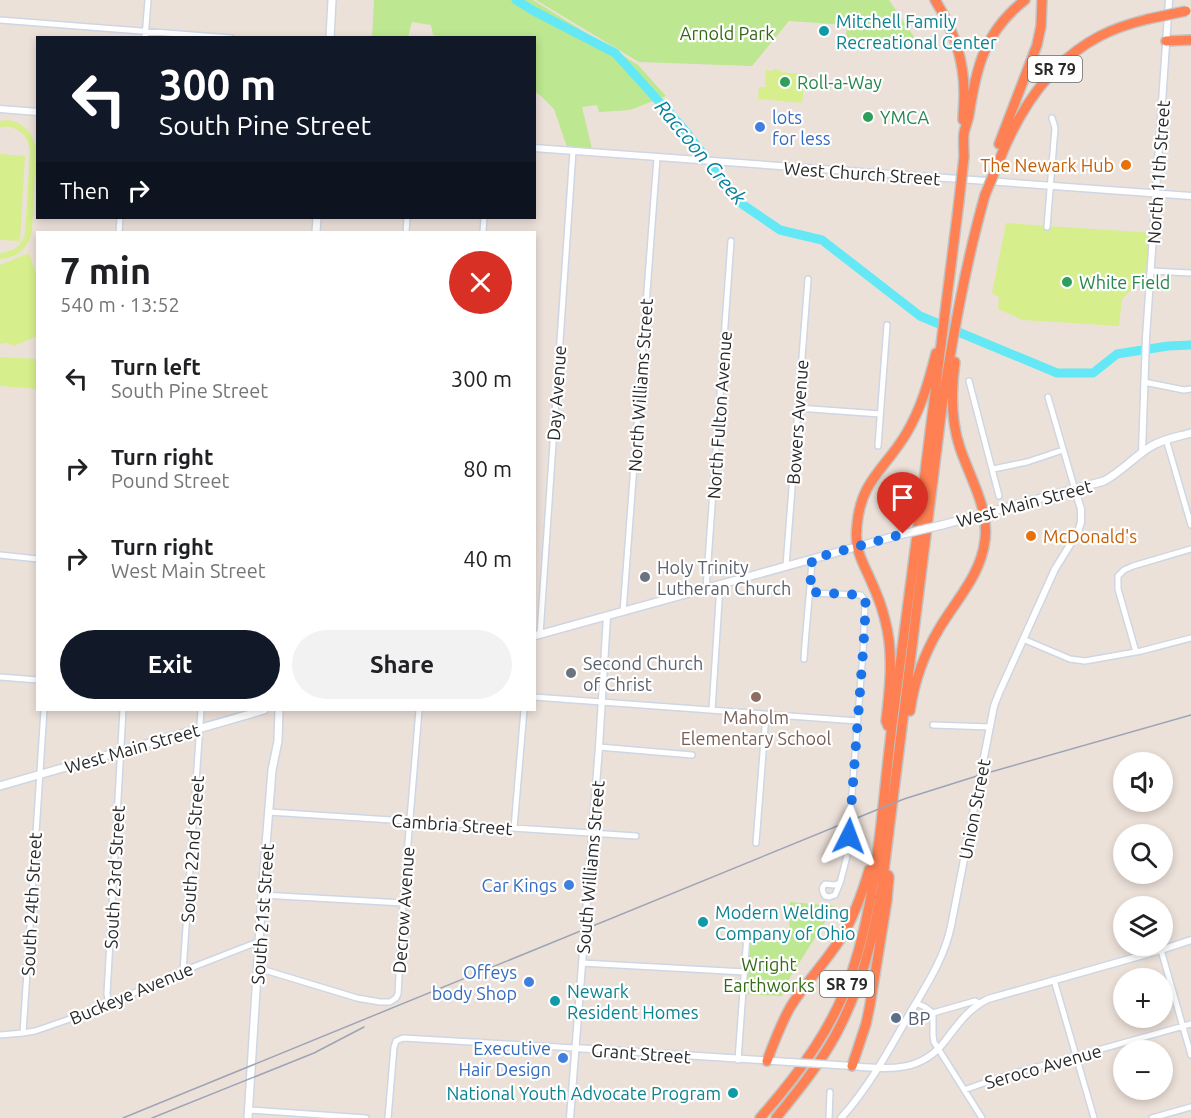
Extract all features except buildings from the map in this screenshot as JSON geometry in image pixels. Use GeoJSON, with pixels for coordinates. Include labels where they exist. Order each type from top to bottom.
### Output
{"type":"FeatureCollection","features":[{"type":"Feature","properties":{"kind":"highway"},"geometry":{"type":"LineString","coordinates":[[902,732],[908,726],[911,705],[927,650],[978,569],[986,539],[985,513],[956,432],[953,373],[943,327],[964,157],[964,96],[958,45],[949,24],[934,0]]}},
{"type":"Feature","properties":{"kind":"highway"},"geometry":{"type":"LineString","coordinates":[[964,134],[981,60],[996,31],[1013,10],[1025,0]]}},
{"type":"Feature","properties":{"kind":"highway"},"geometry":{"type":"LineString","coordinates":[[996,160],[1036,45],[1041,26],[1042,0]]}},
{"type":"Feature","properties":{"kind":"highway","name":"SR 79"},"geometry":{"type":"LineString","coordinates":[[760,1118],[804,1065],[825,1030],[853,969],[867,912],[880,827],[890,739],[947,347],[961,324],[961,294],[969,253],[996,160],[1026,106],[1042,83],[1062,62],[1084,45],[1118,28],[1188,11]]}},
{"type":"Feature","properties":{"kind":"highway"},"geometry":{"type":"LineString","coordinates":[[1166,41],[1191,40]]}},
{"type":"Feature","properties":{"kind":"highway"},"geometry":{"type":"LineString","coordinates":[[890,739],[886,721],[890,675],[888,633],[879,600],[856,546],[857,518],[863,495],[875,474],[906,434],[947,347]]}},
{"type":"Feature","properties":{"kind":"highway","name":"SR 79"},"geometry":{"type":"LineString","coordinates":[[776,1118],[823,1056],[835,1036],[856,991],[871,946],[902,732],[943,399],[947,347]]}},
{"type":"Feature","properties":{"kind":"highway"},"geometry":{"type":"LineString","coordinates":[[767,1061],[792,1004],[840,940],[855,912],[866,881],[880,827]]}},
{"type":"Feature","properties":{"kind":"highway"},"geometry":{"type":"LineString","coordinates":[[852,1066],[866,1024],[873,988],[887,900],[889,877],[884,866]]}},
{"type":"Feature","properties":{"kind":"main road"},"geometry":{"type":"LineString","coordinates":[[330,36],[332,0]]}},
{"type":"Feature","properties":{"kind":"main road","name":"West Main Street"},"geometry":{"type":"LineString","coordinates":[[537,635],[856,546],[1075,490],[1112,477],[1151,446],[1166,439],[1191,433]]}},
{"type":"Feature","properties":{"kind":"main road","name":"West Main Street"},"geometry":{"type":"LineString","coordinates":[[0,786],[260,711]]}},
{"type":"Feature","properties":{"kind":"main road","name":"South 21st Street"},"geometry":{"type":"LineString","coordinates":[[248,1118],[262,895],[279,711]]}},
{"type":"Feature","properties":{"kind":"street"},"geometry":{"type":"LineString","coordinates":[[145,34],[148,0]]}},
{"type":"Feature","properties":{"kind":"street","name":"North 11th Street"},"geometry":{"type":"LineString","coordinates":[[1142,452],[1146,338],[1169,0]]}},
{"type":"Feature","properties":{"kind":"street"},"geometry":{"type":"LineString","coordinates":[[0,20],[188,36]]}},
{"type":"Feature","properties":{"kind":"street"},"geometry":{"type":"LineString","coordinates":[[0,109],[36,112]]}},
{"type":"Feature","properties":{"kind":"street"},"geometry":{"type":"LineString","coordinates":[[1047,227],[1054,128],[1052,118]]}},
{"type":"Feature","properties":{"kind":"street","name":"West Church Street"},"geometry":{"type":"LineString","coordinates":[[536,148],[1191,196]]}},
{"type":"Feature","properties":{"kind":"street","name":"Day Avenue"},"geometry":{"type":"LineString","coordinates":[[537,635],[573,151]]}},
{"type":"Feature","properties":{"kind":"street","name":"North Williams Street"},"geometry":{"type":"LineString","coordinates":[[623,612],[657,158]]}},
{"type":"Feature","properties":{"kind":"street","name":"North Fulton Avenue"},"geometry":{"type":"LineString","coordinates":[[706,589],[731,241]]}},
{"type":"Feature","properties":{"kind":"street"},"geometry":{"type":"LineString","coordinates":[[1151,271],[1191,273]]}},
{"type":"Feature","properties":{"kind":"street","name":"Bowers Avenue"},"geometry":{"type":"LineString","coordinates":[[786,566],[808,279]]}},
{"type":"Feature","properties":{"kind":"street"},"geometry":{"type":"LineString","coordinates":[[878,446],[887,324]]}},
{"type":"Feature","properties":{"kind":"street"},"geometry":{"type":"LineString","coordinates":[[969,381],[999,496]]}},
{"type":"Feature","properties":{"kind":"street"},"geometry":{"type":"LineString","coordinates":[[1144,382],[1184,390],[1191,389]]}},
{"type":"Feature","properties":{"kind":"street"},"geometry":{"type":"LineString","coordinates":[[1048,397],[1075,490]]}},
{"type":"Feature","properties":{"kind":"street"},"geometry":{"type":"LineString","coordinates":[[798,408],[880,414]]}},
{"type":"Feature","properties":{"kind":"street"},"geometry":{"type":"LineString","coordinates":[[1166,439],[1191,525]]}},
{"type":"Feature","properties":{"kind":"street"},"geometry":{"type":"LineString","coordinates":[[993,469],[1027,462],[1063,450]]}},
{"type":"Feature","properties":{"kind":"street","name":"Union Street"},"geometry":{"type":"LineString","coordinates":[[841,1118],[879,1067],[934,972],[948,942],[994,706],[1056,569],[1078,532],[1081,509],[1075,490]]}},
{"type":"Feature","properties":{"kind":"street"},"geometry":{"type":"LineString","coordinates":[[1136,652],[1117,584],[1118,576],[1133,566],[1191,549]]}},
{"type":"Feature","properties":{"kind":"street"},"geometry":{"type":"LineString","coordinates":[[0,555],[36,558]]}},
{"type":"Feature","properties":{"kind":"street"},"geometry":{"type":"LineString","coordinates":[[804,659],[812,559]]}},
{"type":"Feature","properties":{"kind":"street"},"geometry":{"type":"LineString","coordinates":[[712,710],[720,585]]}},
{"type":"Feature","properties":{"kind":"street"},"geometry":{"type":"LineString","coordinates":[[810,592],[861,595],[866,604],[847,856],[840,883]]}},
{"type":"Feature","properties":{"kind":"street","name":"South Williams Street"},"geometry":{"type":"LineString","coordinates":[[570,1118],[593,833],[607,616]]}},
{"type":"Feature","properties":{"kind":"street"},"geometry":{"type":"LineString","coordinates":[[1023,639],[1070,659],[1094,660],[1191,638]]}},
{"type":"Feature","properties":{"kind":"street"},"geometry":{"type":"LineString","coordinates":[[0,677],[36,680]]}},
{"type":"Feature","properties":{"kind":"street"},"geometry":{"type":"LineString","coordinates":[[536,697],[858,721]]}},
{"type":"Feature","properties":{"kind":"street","name":"South 24th Street"},"geometry":{"type":"LineString","coordinates":[[23,1034],[44,711]]}},
{"type":"Feature","properties":{"kind":"street","name":"South 23rd Street"},"geometry":{"type":"LineString","coordinates":[[110,1004],[107,994],[123,711]]}},
{"type":"Feature","properties":{"kind":"street","name":"South 22nd Street"},"geometry":{"type":"LineString","coordinates":[[183,970],[201,711]]}},
{"type":"Feature","properties":{"kind":"street","name":"Decrow Avenue"},"geometry":{"type":"LineString","coordinates":[[258,968],[357,998],[390,1002],[396,998],[419,711]]}},
{"type":"Feature","properties":{"kind":"street"},"geometry":{"type":"LineString","coordinates":[[514,828],[524,711]]}},
{"type":"Feature","properties":{"kind":"street"},"geometry":{"type":"LineString","coordinates":[[756,843],[766,714]]}},
{"type":"Feature","properties":{"kind":"street"},"geometry":{"type":"LineString","coordinates":[[933,724],[990,728]]}},
{"type":"Feature","properties":{"kind":"street"},"geometry":{"type":"LineString","coordinates":[[599,747],[692,756]]}},
{"type":"Feature","properties":{"kind":"street","name":"Cambria Street"},"geometry":{"type":"LineString","coordinates":[[269,812],[636,836]]}},
{"type":"Feature","properties":{"kind":"street"},"geometry":{"type":"LineString","coordinates":[[262,895],[403,903]]}},
{"type":"Feature","properties":{"kind":"street"},"geometry":{"type":"LineString","coordinates":[[738,1059],[747,935]]}},
{"type":"Feature","properties":{"kind":"street","name":"Buckeye Avenue"},"geometry":{"type":"LineString","coordinates":[[0,1035],[23,1034],[48,1027],[110,1004],[183,970],[260,940]]}},
{"type":"Feature","properties":{"kind":"street"},"geometry":{"type":"LineString","coordinates":[[1173,946],[1191,940]]}},
{"type":"Feature","properties":{"kind":"street"},"geometry":{"type":"LineString","coordinates":[[933,1013],[975,1001],[980,1003],[1139,956]]}},
{"type":"Feature","properties":{"kind":"street"},"geometry":{"type":"LineString","coordinates":[[1163,956],[1191,1055]]}},
{"type":"Feature","properties":{"kind":"street"},"geometry":{"type":"LineString","coordinates":[[582,963],[745,972]]}},
{"type":"Feature","properties":{"kind":"street"},"geometry":{"type":"LineString","coordinates":[[1053,980],[1094,1118]]}},
{"type":"Feature","properties":{"kind":"street"},"geometry":{"type":"LineString","coordinates":[[916,1003],[933,1013]]}},
{"type":"Feature","properties":{"kind":"street","name":"Grant Street"},"geometry":{"type":"LineString","coordinates":[[388,1118],[394,1047],[396,1041],[403,1038],[899,1068],[916,1065],[927,1059],[939,1049],[966,1014],[980,1003]]}},
{"type":"Feature","properties":{"kind":"street"},"geometry":{"type":"LineString","coordinates":[[933,1013],[933,1036],[939,1049],[982,1118]]}},
{"type":"Feature","properties":{"kind":"street","name":"Seroco Avenue"},"geometry":{"type":"LineString","coordinates":[[964,1090],[998,1078],[1191,1024]]}},
{"type":"Feature","properties":{"kind":"street"},"geometry":{"type":"LineString","coordinates":[[829,1118],[830,1092]]}},
{"type":"Feature","properties":{"kind":"street"},"geometry":{"type":"LineString","coordinates":[[1152,1118],[1191,1107]]}},
{"type":"Feature","properties":{"kind":"street"},"geometry":{"type":"LineString","coordinates":[[249,1110],[366,1118]]}},
{"type":"Feature","properties":{"kind":"green space"},"geometry":{"type":"Polygon","coordinates":[[[374,0],[533,0],[638,65],[666,96],[630,110],[599,112],[597,105],[582,107],[592,149],[567,147],[554,109],[536,92],[536,36],[439,36],[433,35],[431,25],[412,22],[408,36],[372,36],[374,0]]]}},
{"type":"Feature","properties":{"kind":"green space","name":"Arnold Park"},"geometry":{"type":"Polygon","coordinates":[[[536,0],[889,0],[919,44],[846,38],[847,25],[789,21],[752,66],[639,62],[536,0]]]}},
{"type":"Feature","properties":{"kind":"green space","name":"Roll-a-Way"},"geometry":{"type":"Polygon","coordinates":[[[773,69],[805,76],[802,103],[758,99],[759,87],[765,87],[766,70],[773,71],[773,69]]]}},
{"type":"Feature","properties":{"kind":"green space"},"geometry":{"type":"Polygon","coordinates":[[[8,120],[24,127],[34,140],[36,152],[32,230],[28,242],[21,251],[12,257],[0,259],[0,253],[16,248],[25,234],[30,152],[25,136],[21,132],[12,128],[0,127],[0,121],[8,120]]]}},
{"type":"Feature","properties":{"kind":"green space"},"geometry":{"type":"Polygon","coordinates":[[[0,154],[25,156],[20,241],[0,240],[0,154]]]}},
{"type":"Feature","properties":{"kind":"green space","name":"White Field"},"geometry":{"type":"Polygon","coordinates":[[[1006,223],[1153,233],[1151,271],[1122,299],[1119,326],[1023,320],[998,309],[999,297],[992,293],[1006,223]]]}},
{"type":"Feature","properties":{"kind":"green space"},"geometry":{"type":"Polygon","coordinates":[[[29,253],[36,274],[36,336],[14,346],[7,343],[0,344],[0,265],[29,253]]]}},
{"type":"Feature","properties":{"kind":"green space"},"geometry":{"type":"Polygon","coordinates":[[[0,357],[36,359],[36,389],[0,386],[0,357]]]}},
{"type":"Feature","properties":{"kind":"green space","name":"Wright Earthworks"},"geometry":{"type":"Polygon","coordinates":[[[790,902],[835,906],[789,979],[782,996],[746,994],[751,935],[789,938],[790,902]]]}},
{"type":"Feature","properties":{"kind":"waterway","name":"Raccoon Creek"},"geometry":{"type":"LineString","coordinates":[[516,0],[615,53],[683,128],[742,204],[780,230],[822,240],[920,316],[1057,373],[1093,373],[1117,354],[1191,345]]}},
{"type":"Feature","properties":{"kind":"railway"},"geometry":{"type":"LineString","coordinates":[[123,1118],[904,799],[1191,715]]}},
{"type":"Feature","properties":{"kind":"railway"},"geometry":{"type":"LineString","coordinates":[[152,1118],[314,1053],[364,1027]]}},
{"type":"Feature","properties":{"kind":"place","name":"Mitchell Family Recreational Center"},"geometry":{"type":"Point","coordinates":[824,31]}},
{"type":"Feature","properties":{"kind":"place","name":"Roll-a-Way"},"geometry":{"type":"Point","coordinates":[785,82]}},
{"type":"Feature","properties":{"kind":"place","name":"YMCA"},"geometry":{"type":"Point","coordinates":[868,117]}},
{"type":"Feature","properties":{"kind":"place","name":"lots for less"},"geometry":{"type":"Point","coordinates":[760,127]}},
{"type":"Feature","properties":{"kind":"place","name":"The Newark Hub"},"geometry":{"type":"Point","coordinates":[1126,165]}},
{"type":"Feature","properties":{"kind":"place","name":"White Field"},"geometry":{"type":"Point","coordinates":[1067,282]}},
{"type":"Feature","properties":{"kind":"place","name":"McDonald's"},"geometry":{"type":"Point","coordinates":[1031,536]}},
{"type":"Feature","properties":{"kind":"place","name":"Holy Trinity Lutheran Church"},"geometry":{"type":"Point","coordinates":[645,577]}},
{"type":"Feature","properties":{"kind":"place","name":"Second Church of Christ"},"geometry":{"type":"Point","coordinates":[571,673]}},
{"type":"Feature","properties":{"kind":"place","name":"Maholm Elementary School"},"geometry":{"type":"Point","coordinates":[756,697]}},
{"type":"Feature","properties":{"kind":"place","name":"Car Kings"},"geometry":{"type":"Point","coordinates":[569,885]}},
{"type":"Feature","properties":{"kind":"place","name":"Modern Welding Company of Ohio"},"geometry":{"type":"Point","coordinates":[703,922]}},
{"type":"Feature","properties":{"kind":"place","name":"Offeys body Shop"},"geometry":{"type":"Point","coordinates":[529,982]}},
{"type":"Feature","properties":{"kind":"place","name":"Newark Resident Homes"},"geometry":{"type":"Point","coordinates":[555,1001]}},
{"type":"Feature","properties":{"kind":"place","name":"BP"},"geometry":{"type":"Point","coordinates":[896,1018]}},
{"type":"Feature","properties":{"kind":"place","name":"Executive Hair Design"},"geometry":{"type":"Point","coordinates":[563,1058]}},
{"type":"Feature","properties":{"kind":"place","name":"National Youth Advocate Program"},"geometry":{"type":"Point","coordinates":[733,1093]}},
{"type":"Feature","properties":{"kind":"route"},"geometry":{"type":"LineString","coordinates":[[849,836],[866,604],[861,595],[810,592],[812,559],[903,534]]}}]}
